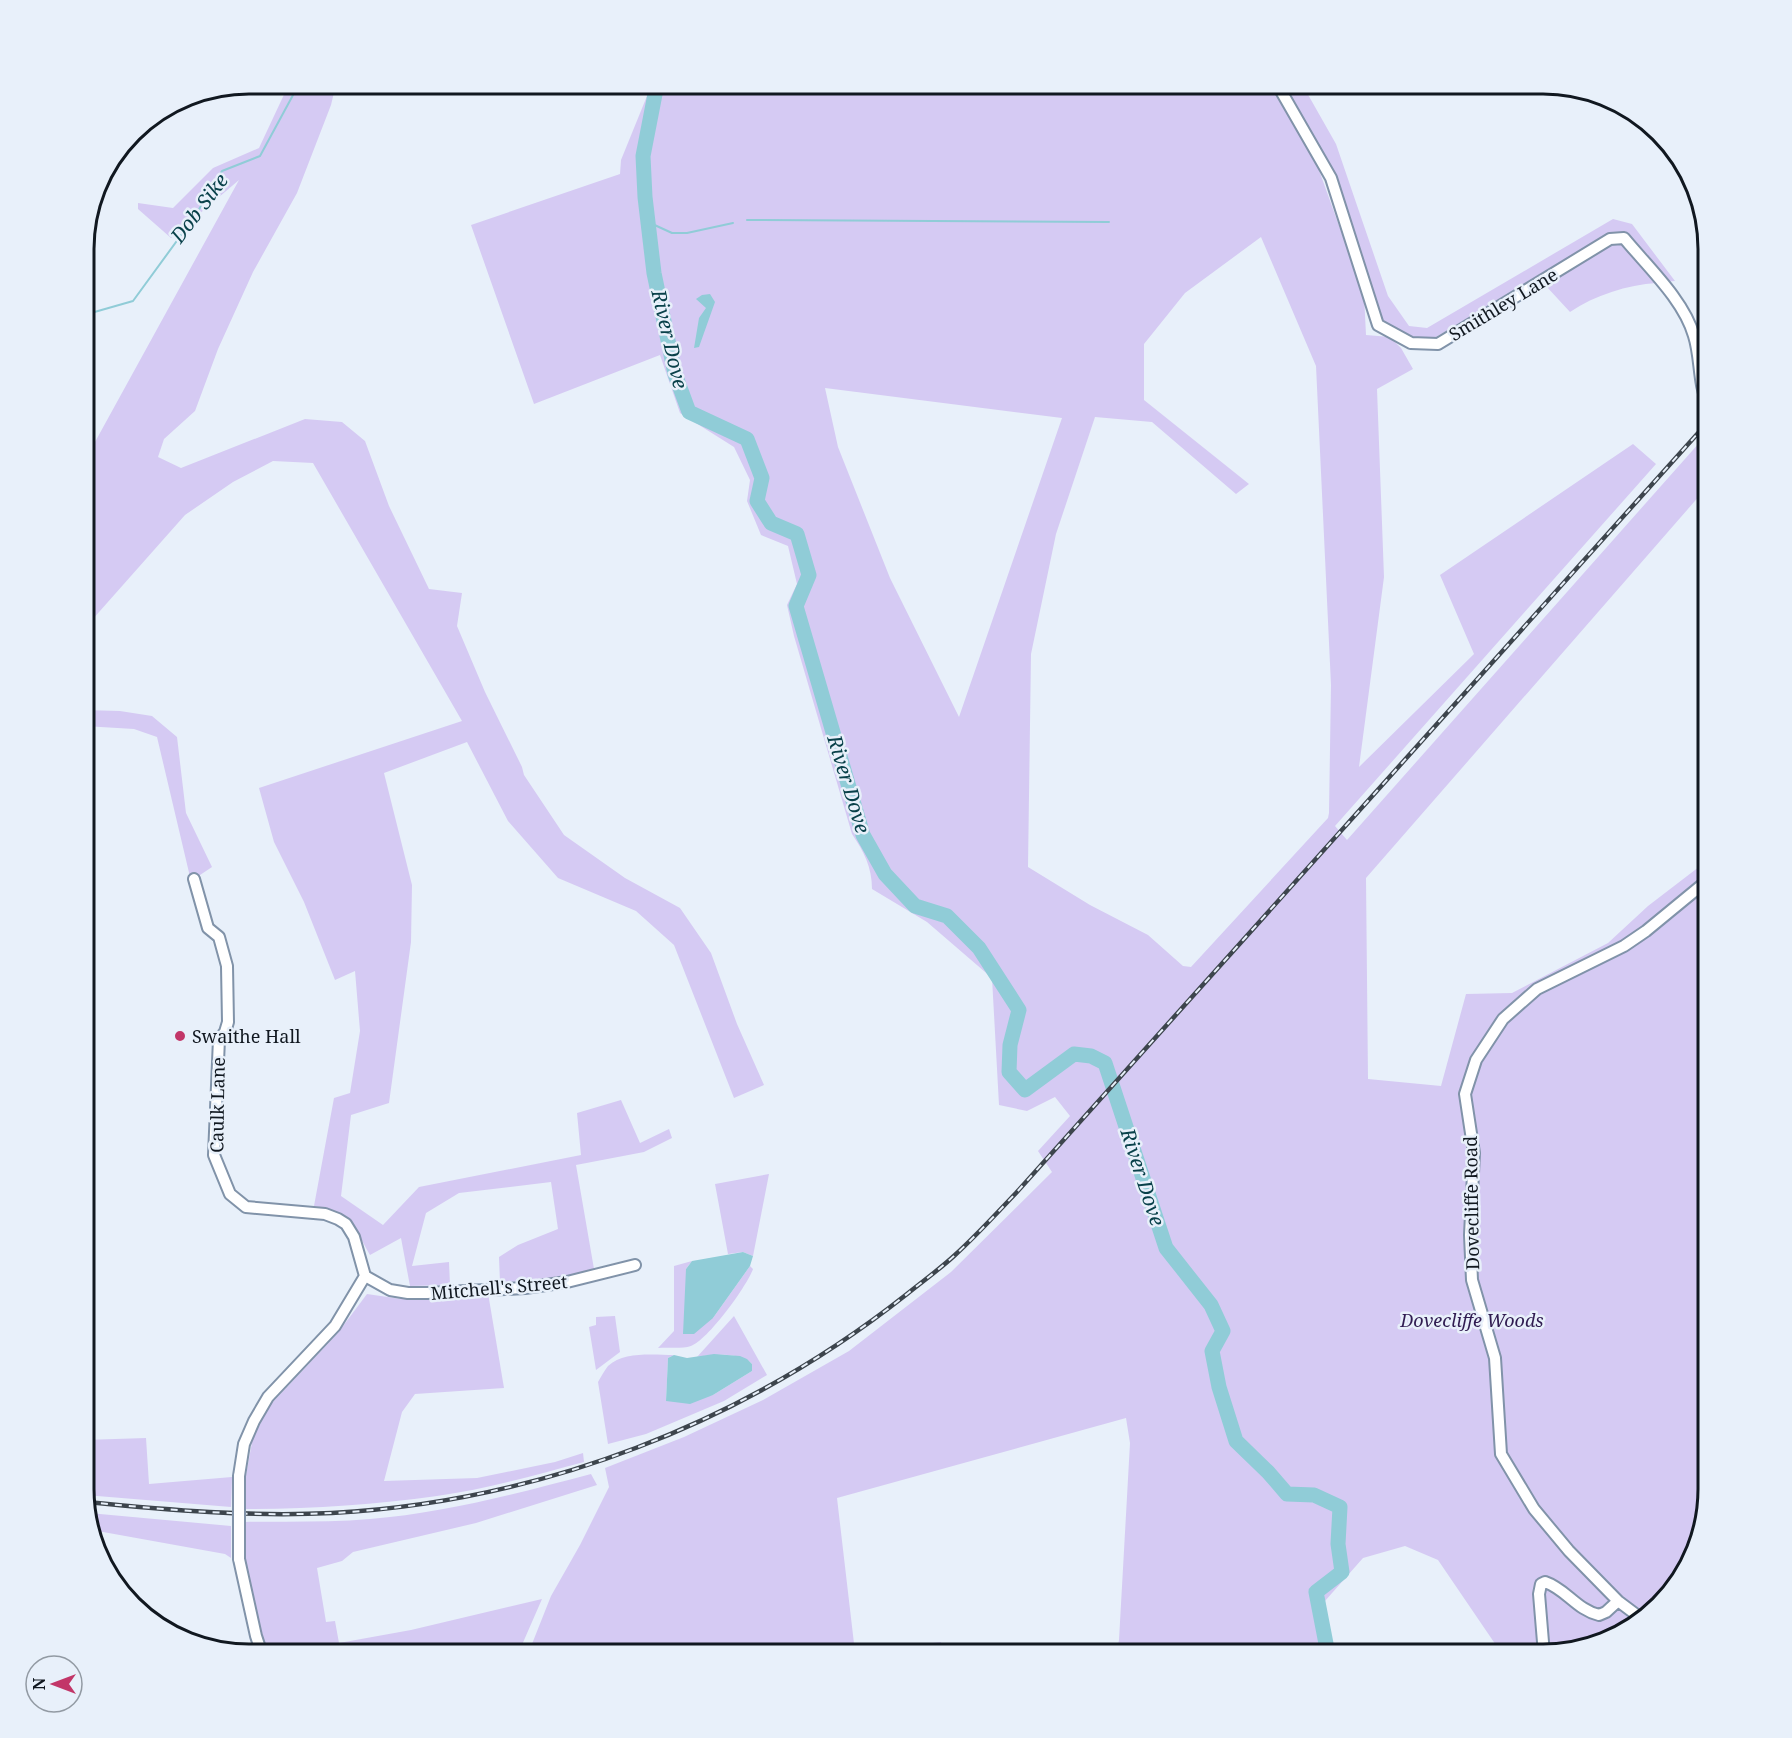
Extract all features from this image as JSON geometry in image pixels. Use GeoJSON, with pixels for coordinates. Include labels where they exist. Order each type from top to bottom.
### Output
{"type":"FeatureCollection","features":[{"type":"Feature","properties":{"kind":"street","name":"Smithley Lane"},"geometry":{"type":"LineString","coordinates":[[1283,95],[1331,178],[1378,325],[1411,343],[1438,344],[1610,239],[1624,238],[1682,309],[1695,336],[1698,356]]}},
{"type":"Feature","properties":{"kind":"street","name":"Caulk Lane"},"geometry":{"type":"LineString","coordinates":[[194,879],[208,928],[219,937],[227,966],[229,1013],[225,1032],[219,1039],[214,1134],[214,1155],[221,1174],[230,1194],[246,1207],[325,1214],[343,1222],[349,1227],[359,1247],[365,1276]]}},
{"type":"Feature","properties":{"kind":"street","name":"Dovecliffe Road"},"geometry":{"type":"LineString","coordinates":[[1634,1613],[1618,1600],[1569,1551],[1534,1509],[1501,1454],[1496,1358],[1472,1280],[1470,1235],[1474,1153],[1465,1094],[1476,1060],[1503,1019],[1528,996],[1537,989],[1624,946],[1698,888]]}},
{"type":"Feature","properties":{"kind":"street","name":"Mitchell's Street"},"geometry":{"type":"LineString","coordinates":[[365,1276],[390,1290],[427,1293],[525,1288],[567,1282],[635,1265]]}},
{"type":"Feature","properties":{"kind":"street"},"geometry":{"type":"LineString","coordinates":[[259,1644],[239,1559],[239,1476],[244,1444],[268,1397],[335,1326],[365,1276]]}},
{"type":"Feature","properties":{"kind":"street"},"geometry":{"type":"LineString","coordinates":[[1543,1644],[1539,1594],[1541,1584],[1545,1582],[1560,1588],[1580,1607],[1599,1615],[1606,1612],[1618,1600]]}},
{"type":"Feature","properties":{"kind":"green space"},"geometry":{"type":"Polygon","coordinates":[[[284,95],[333,95],[297,193],[253,272],[218,349],[195,411],[164,439],[158,457],[181,468],[305,419],[342,422],[365,441],[389,506],[429,589],[462,593],[457,626],[524,775],[564,835],[625,878],[680,908],[711,953],[737,1024],[764,1085],[734,1098],[674,945],[636,911],[558,878],[508,821],[467,742],[384,773],[412,885],[411,942],[389,1103],[351,1115],[341,1196],[383,1225],[419,1187],[581,1155],[577,1113],[621,1100],[640,1143],[669,1129],[672,1138],[644,1152],[576,1165],[594,1269],[565,1277],[500,1283],[499,1257],[518,1245],[558,1229],[551,1182],[459,1193],[426,1213],[412,1266],[449,1262],[450,1285],[410,1286],[401,1238],[370,1255],[354,1228],[343,1216],[314,1206],[334,1098],[350,1093],[360,1031],[355,971],[335,980],[304,902],[274,842],[259,788],[462,721],[313,463],[273,461],[233,482],[185,515],[95,617],[95,442],[239,180],[171,238],[138,209],[138,203],[173,208],[213,168],[259,148],[284,95]]]}},
{"type":"Feature","properties":{"kind":"green space","name":"Dovecliffe Woods"},"geometry":{"type":"Polygon","coordinates":[[[647,95],[1279,95],[1315,159],[1364,295],[1366,335],[1390,337],[1401,348],[1413,369],[1377,389],[1384,577],[1359,767],[1474,654],[1440,575],[1633,444],[1656,464],[1335,826],[1347,840],[1698,444],[1698,497],[1366,878],[1368,1079],[1441,1086],[1466,994],[1512,993],[1608,943],[1648,906],[1698,868],[1698,1489],[1695,1519],[1682,1557],[1659,1591],[1629,1617],[1602,1632],[1573,1641],[1543,1644],[1495,1644],[1438,1560],[1405,1546],[1363,1558],[1325,1601],[1331,1644],[1118,1644],[1130,1443],[1126,1418],[837,1498],[854,1644],[532,1644],[551,1596],[609,1487],[605,1468],[684,1437],[763,1400],[849,1351],[951,1272],[1052,1172],[1038,1151],[1070,1116],[1055,1097],[1027,1111],[999,1105],[992,978],[927,922],[872,889],[869,867],[852,834],[794,636],[787,605],[797,584],[788,546],[761,535],[747,501],[750,480],[734,447],[680,413],[660,355],[534,404],[471,225],[620,174],[621,160],[647,95]],[[1261,237],[1185,293],[1144,344],[1144,400],[1249,484],[1236,494],[1152,422],[1095,417],[1056,534],[1031,654],[1028,867],[1090,905],[1148,935],[1183,966],[1191,967],[1328,818],[1331,685],[1316,366],[1261,237]],[[825,388],[838,447],[890,578],[959,717],[1062,418],[825,388]]]}},
{"type":"Feature","properties":{"kind":"green space"},"geometry":{"type":"Polygon","coordinates":[[[1288,95],[1308,95],[1336,144],[1388,296],[1409,326],[1427,328],[1613,219],[1632,224],[1675,281],[1663,282],[1624,234],[1608,235],[1436,337],[1412,339],[1382,322],[1335,176],[1288,95]]]}},
{"type":"Feature","properties":{"kind":"green space"},"geometry":{"type":"Polygon","coordinates":[[[1612,243],[1622,243],[1657,283],[1612,292],[1570,312],[1546,286],[1612,243]]]}},
{"type":"Feature","properties":{"kind":"green space"},"geometry":{"type":"Polygon","coordinates":[[[95,710],[120,711],[152,716],[177,737],[186,813],[212,867],[191,881],[157,737],[134,729],[95,727],[95,710]]]}},
{"type":"Feature","properties":{"kind":"green space"},"geometry":{"type":"Polygon","coordinates":[[[769,1174],[753,1256],[743,1252],[728,1254],[715,1184],[769,1174]]]}},
{"type":"Feature","properties":{"kind":"green space"},"geometry":{"type":"Polygon","coordinates":[[[692,1261],[686,1269],[713,1318],[750,1266],[753,1269],[726,1312],[698,1342],[687,1347],[658,1348],[674,1331],[674,1266],[692,1261]]]}},
{"type":"Feature","properties":{"kind":"green space"},"geometry":{"type":"Polygon","coordinates":[[[488,1293],[504,1388],[415,1394],[402,1412],[384,1481],[477,1478],[555,1462],[583,1453],[584,1462],[493,1486],[437,1496],[342,1506],[246,1509],[246,1475],[253,1437],[270,1405],[337,1334],[367,1294],[401,1299],[488,1293]]]}},
{"type":"Feature","properties":{"kind":"green space"},"geometry":{"type":"Polygon","coordinates":[[[615,1316],[620,1352],[596,1370],[589,1327],[596,1325],[596,1317],[615,1316]]]}},
{"type":"Feature","properties":{"kind":"green space"},"geometry":{"type":"Polygon","coordinates":[[[734,1316],[767,1375],[724,1401],[646,1434],[608,1444],[598,1382],[608,1366],[631,1356],[674,1355],[668,1358],[666,1401],[713,1395],[752,1371],[752,1364],[741,1357],[718,1355],[697,1357],[734,1316]]]}},
{"type":"Feature","properties":{"kind":"green space"},"geometry":{"type":"Polygon","coordinates":[[[146,1438],[149,1484],[232,1477],[231,1507],[95,1496],[94,1440],[146,1438]]]}},
{"type":"Feature","properties":{"kind":"green space"},"geometry":{"type":"Polygon","coordinates":[[[591,1474],[597,1485],[476,1523],[353,1552],[342,1561],[317,1568],[326,1622],[335,1621],[339,1643],[411,1630],[542,1599],[522,1644],[262,1644],[244,1561],[245,1522],[339,1521],[398,1516],[482,1501],[591,1474]]]}},
{"type":"Feature","properties":{"kind":"green space"},"geometry":{"type":"Polygon","coordinates":[[[96,1514],[231,1526],[231,1558],[225,1554],[101,1532],[96,1514]]]}},
{"type":"Feature","properties":{"kind":"water"},"geometry":{"type":"Polygon","coordinates":[[[710,294],[715,302],[699,347],[694,348],[699,318],[706,308],[696,299],[710,294]]]}},
{"type":"Feature","properties":{"kind":"water"},"geometry":{"type":"Polygon","coordinates":[[[743,1252],[753,1256],[750,1266],[713,1318],[694,1334],[683,1334],[686,1269],[692,1261],[743,1252]]]}},
{"type":"Feature","properties":{"kind":"water"},"geometry":{"type":"Polygon","coordinates":[[[714,1354],[740,1356],[747,1359],[752,1364],[752,1371],[713,1395],[690,1404],[666,1401],[668,1358],[674,1355],[687,1358],[714,1354]]]}},
{"type":"Feature","properties":{"kind":"waterway","name":"Dob Sike"},"geometry":{"type":"LineString","coordinates":[[95,312],[133,301],[195,216],[222,171],[260,156],[293,95]]}},
{"type":"Feature","properties":{"kind":"waterway","name":"River Dove"},"geometry":{"type":"LineString","coordinates":[[655,95],[643,156],[645,197],[654,273],[675,374],[689,412],[747,439],[762,478],[757,501],[771,523],[797,534],[809,575],[796,606],[863,835],[885,874],[915,906],[947,916],[979,948],[1019,1010],[1010,1045],[1009,1072],[1025,1090],[1074,1054],[1091,1056],[1105,1063],[1166,1248],[1211,1305],[1223,1331],[1212,1351],[1219,1387],[1236,1441],[1287,1494],[1314,1495],[1340,1507],[1338,1544],[1342,1572],[1316,1592],[1326,1644]]}},
{"type":"Feature","properties":{"kind":"waterway"},"geometry":{"type":"LineString","coordinates":[[747,220],[1109,222]]}},
{"type":"Feature","properties":{"kind":"waterway"},"geometry":{"type":"LineString","coordinates":[[648,222],[672,233],[687,233],[733,223]]}},
{"type":"Feature","properties":{"kind":"railway"},"geometry":{"type":"LineString","coordinates":[[95,1503],[209,1512],[301,1514],[410,1506],[487,1492],[562,1473],[636,1448],[708,1417],[778,1381],[844,1340],[949,1260],[1016,1193],[1698,433]]}},
{"type":"Feature","properties":{"kind":"place","name":"Swaithe Hall"},"geometry":{"type":"Point","coordinates":[180,1036]}}]}
